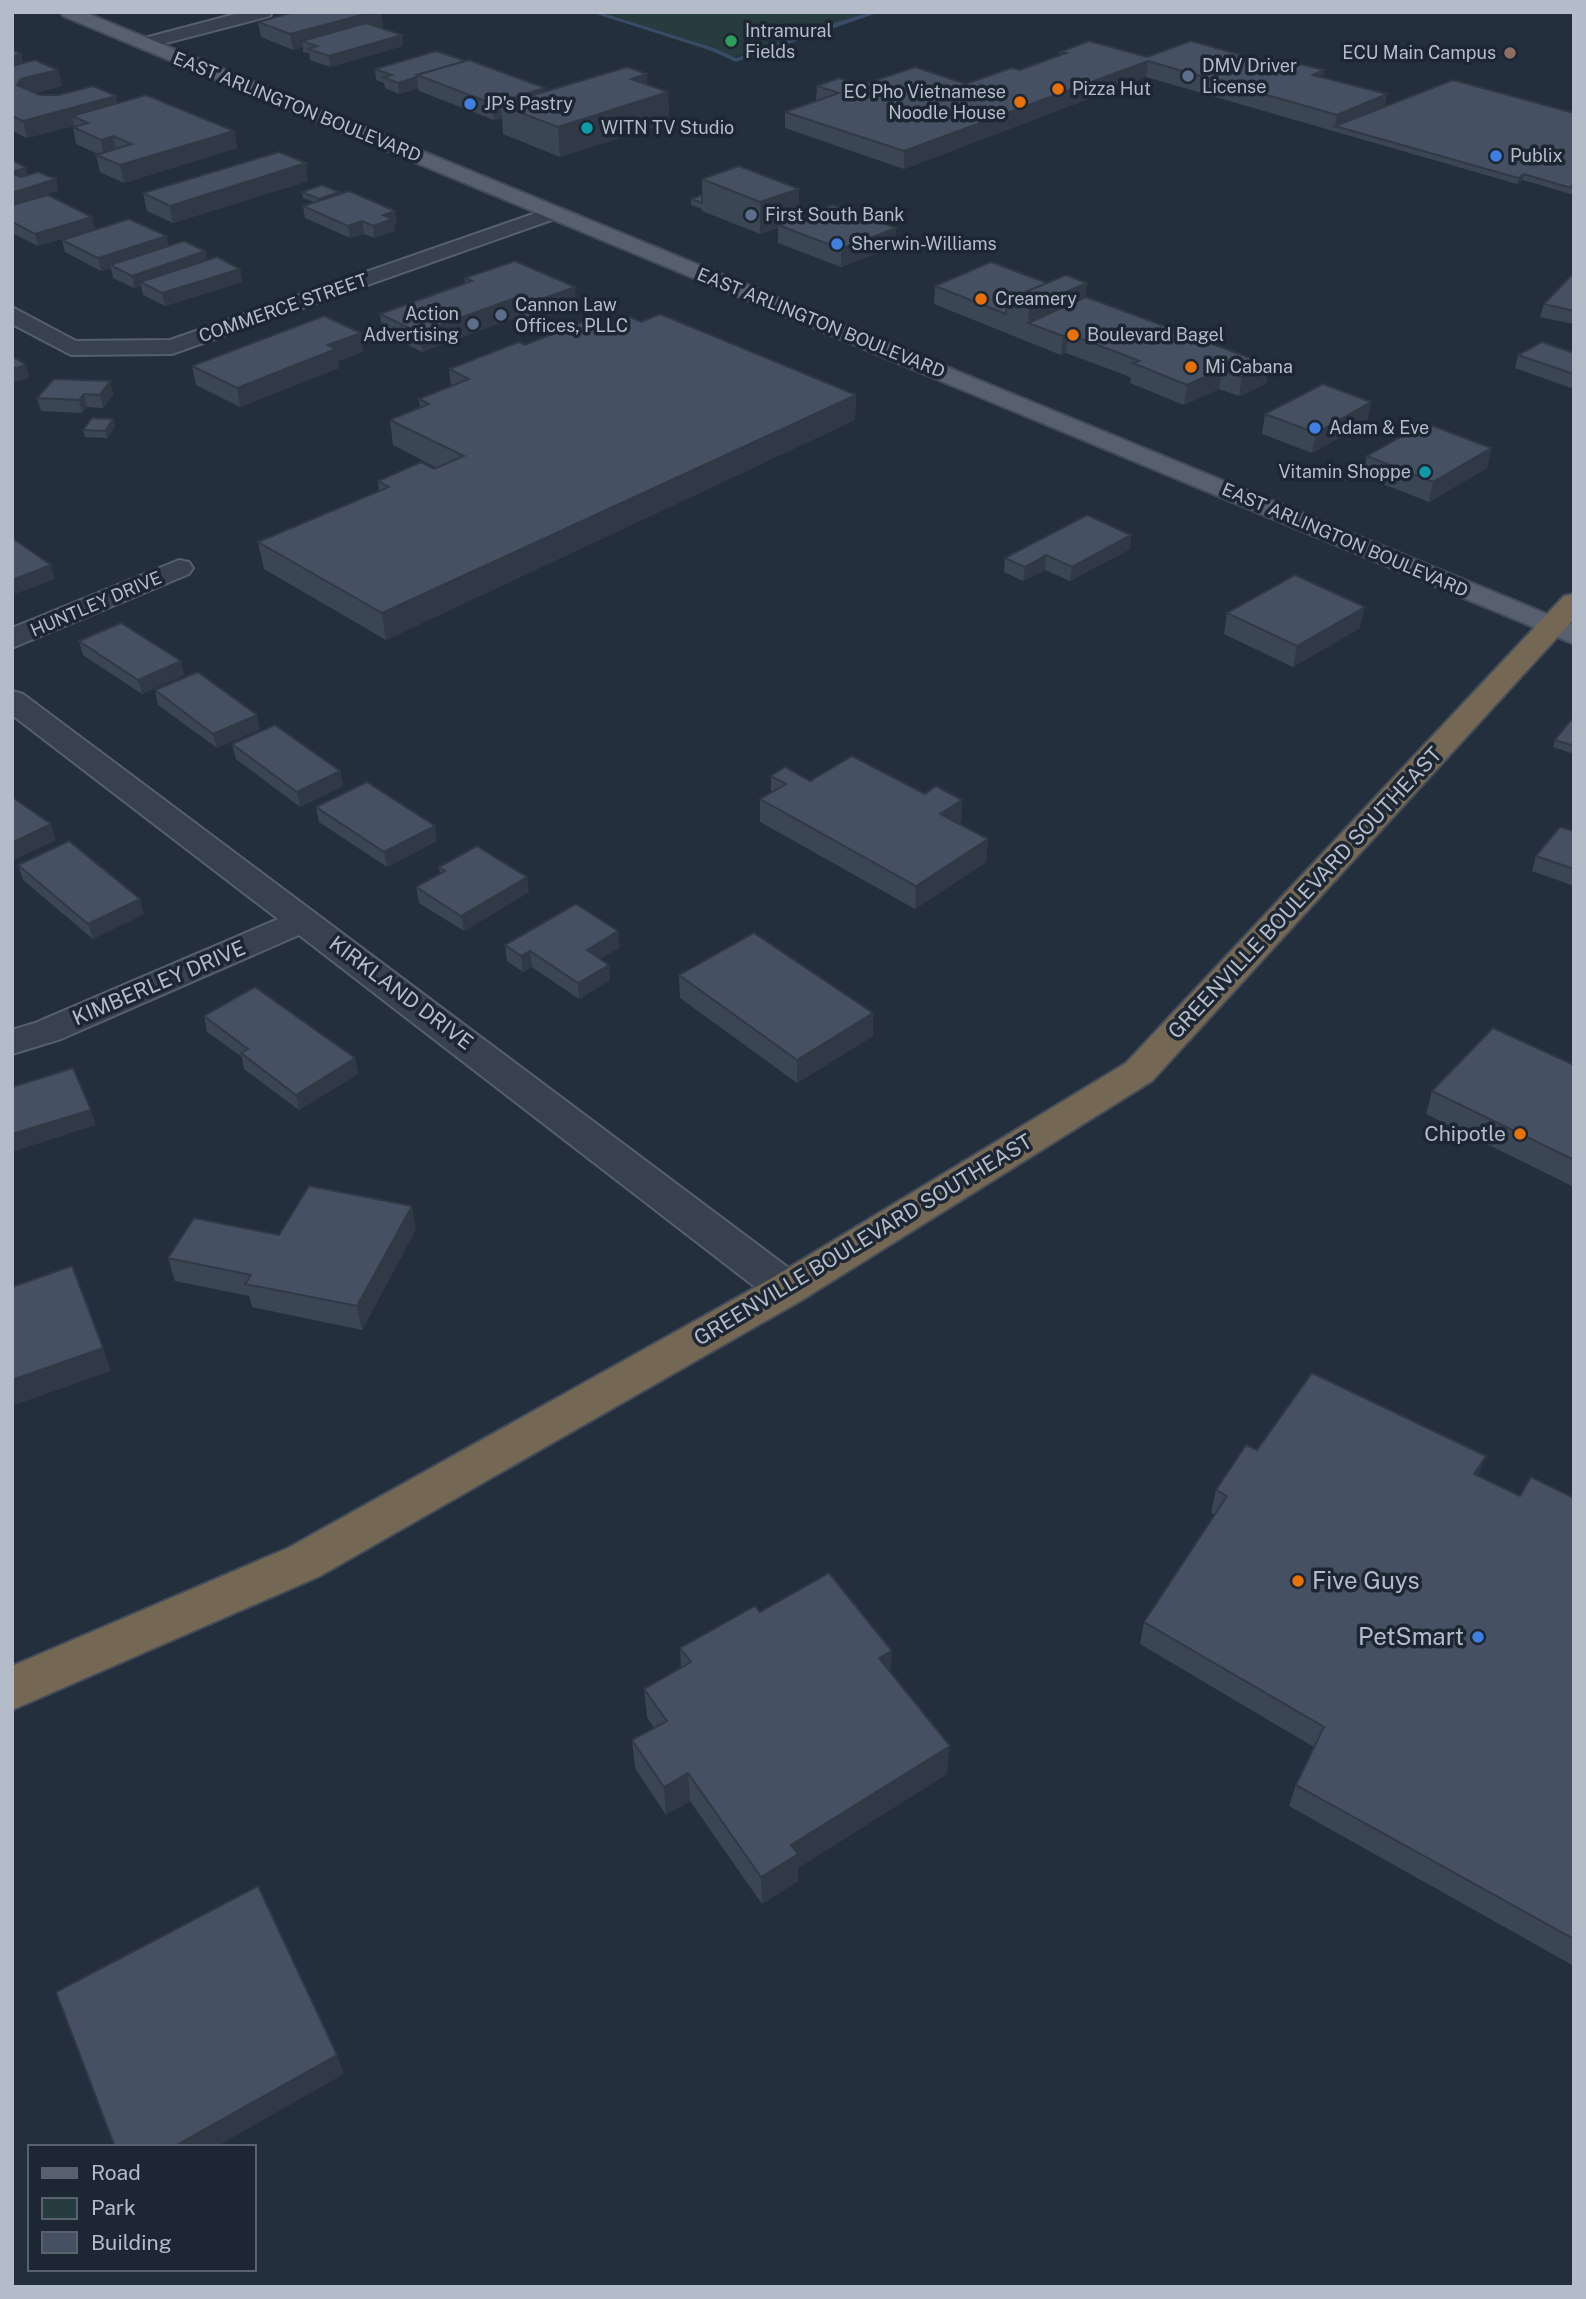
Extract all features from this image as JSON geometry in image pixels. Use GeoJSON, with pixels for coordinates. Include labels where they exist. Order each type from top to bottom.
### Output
{"type":"FeatureCollection","features":[{"type":"Feature","properties":{"kind":"highway","name":"GREENVILLE BOULEVARD SOUTHEAST"},"geometry":{"type":"LineString","coordinates":[[12,1689],[304,1562],[787,1289],[1139,1072],[1567,621]]}},
{"type":"Feature","properties":{"kind":"main road","name":"EAST ARLINGTON BOULEVARD"},"geometry":{"type":"LineString","coordinates":[[69,12],[553,213],[1567,621]]}},
{"type":"Feature","properties":{"kind":"street"},"geometry":{"type":"LineString","coordinates":[[143,44],[264,12]]}},
{"type":"Feature","properties":{"kind":"street","name":"COMMERCE STREET"},"geometry":{"type":"LineString","coordinates":[[12,314],[71,348],[172,348],[553,213]]}},
{"type":"Feature","properties":{"kind":"street","name":"HUNTLEY DRIVE"},"geometry":{"type":"LineString","coordinates":[[12,639],[179,568]]}},
{"type":"Feature","properties":{"kind":"street","name":"KIRKLAND DRIVE"},"geometry":{"type":"LineString","coordinates":[[12,700],[305,920],[787,1289]]}},
{"type":"Feature","properties":{"kind":"street","name":"KIMBERLEY DRIVE"},"geometry":{"type":"LineString","coordinates":[[12,1042],[48,1031],[305,920]]}},
{"type":"Feature","properties":{"kind":"green space","name":"Intramural Fields"},"geometry":{"type":"Polygon","coordinates":[[[593,12],[872,12],[730,58],[593,12]]]}},
{"type":"Feature","properties":{"kind":"building"},"geometry":{"type":"Polygon","coordinates":[[[294,12],[373,12],[290,34],[258,22],[294,12]]]}},
{"type":"Feature","properties":{"kind":"building"},"geometry":{"type":"Polygon","coordinates":[[[366,23],[402,35],[329,56],[308,49],[317,46],[302,41],[366,23]]]}},
{"type":"Feature","properties":{"kind":"building"},"geometry":{"type":"Polygon","coordinates":[[[1089,41],[1147,57],[1191,41],[1284,67],[1295,63],[1324,70],[1313,75],[1387,94],[1337,115],[1148,61],[904,151],[785,112],[839,93],[817,86],[839,78],[862,85],[915,67],[966,84],[1011,68],[1020,70],[1066,53],[1060,52],[1089,41]]]}},
{"type":"Feature","properties":{"kind":"building"},"geometry":{"type":"Polygon","coordinates":[[[12,50],[21,54],[12,57],[12,50]]]}},
{"type":"Feature","properties":{"kind":"building"},"geometry":{"type":"Polygon","coordinates":[[[436,51],[466,61],[398,83],[383,77],[392,75],[375,69],[436,51]]]}},
{"type":"Feature","properties":{"kind":"building"},"geometry":{"type":"Polygon","coordinates":[[[35,60],[58,70],[21,79],[17,85],[40,95],[59,95],[93,86],[116,96],[23,121],[12,116],[12,66],[35,60]]]}},
{"type":"Feature","properties":{"kind":"building"},"geometry":{"type":"Polygon","coordinates":[[[469,60],[545,88],[493,104],[417,75],[469,60]]]}},
{"type":"Feature","properties":{"kind":"building"},"geometry":{"type":"Polygon","coordinates":[[[627,67],[647,74],[631,79],[668,92],[558,127],[500,105],[627,67]]]}},
{"type":"Feature","properties":{"kind":"building","name":"Publix"},"geometry":{"type":"Polygon","coordinates":[[[1453,80],[1574,113],[1574,179],[1571,188],[1524,174],[1518,178],[1335,126],[1453,80]]]}},
{"type":"Feature","properties":{"kind":"building"},"geometry":{"type":"Polygon","coordinates":[[[146,95],[234,131],[120,165],[96,155],[132,144],[113,136],[101,140],[73,127],[88,123],[72,116],[146,95]]]}},
{"type":"Feature","properties":{"kind":"building"},"geometry":{"type":"Polygon","coordinates":[[[279,152],[306,163],[170,206],[143,193],[279,152]]]}},
{"type":"Feature","properties":{"kind":"building"},"geometry":{"type":"Polygon","coordinates":[[[12,160],[26,168],[12,172],[12,160]]]}},
{"type":"Feature","properties":{"kind":"building"},"geometry":{"type":"Polygon","coordinates":[[[739,166],[799,189],[760,202],[702,179],[739,166]]]}},
{"type":"Feature","properties":{"kind":"building"},"geometry":{"type":"Polygon","coordinates":[[[38,172],[56,179],[12,193],[12,176],[21,177],[38,172]]]}},
{"type":"Feature","properties":{"kind":"building"},"geometry":{"type":"Polygon","coordinates":[[[322,185],[339,192],[319,199],[302,192],[322,185]]]}},
{"type":"Feature","properties":{"kind":"building"},"geometry":{"type":"Polygon","coordinates":[[[349,191],[395,211],[383,215],[393,219],[373,226],[362,221],[348,226],[303,206],[349,191]]]}},
{"type":"Feature","properties":{"kind":"building"},"geometry":{"type":"Polygon","coordinates":[[[48,195],[92,217],[35,234],[12,222],[12,205],[48,195]]]}},
{"type":"Feature","properties":{"kind":"building"},"geometry":{"type":"Polygon","coordinates":[[[702,195],[702,203],[691,199],[702,195]]]}},
{"type":"Feature","properties":{"kind":"building"},"geometry":{"type":"Polygon","coordinates":[[[833,205],[896,228],[841,249],[778,225],[833,205]]]}},
{"type":"Feature","properties":{"kind":"building"},"geometry":{"type":"Polygon","coordinates":[[[129,219],[167,236],[98,258],[62,240],[129,219]]]}},
{"type":"Feature","properties":{"kind":"building"},"geometry":{"type":"Polygon","coordinates":[[[184,241],[205,251],[132,276],[110,265],[184,241]]]}},
{"type":"Feature","properties":{"kind":"building"},"geometry":{"type":"Polygon","coordinates":[[[217,257],[240,269],[162,293],[140,282],[217,257]]]}},
{"type":"Feature","properties":{"kind":"building"},"geometry":{"type":"Polygon","coordinates":[[[515,261],[575,287],[528,304],[515,298],[419,333],[380,314],[472,281],[465,278],[515,261]]]}},
{"type":"Feature","properties":{"kind":"building"},"geometry":{"type":"Polygon","coordinates":[[[991,262],[1047,283],[1007,300],[1006,314],[935,286],[991,262]]]}},
{"type":"Feature","properties":{"kind":"building"},"geometry":{"type":"Polygon","coordinates":[[[1066,275],[1087,283],[1029,308],[1007,300],[1066,275]]]}},
{"type":"Feature","properties":{"kind":"building"},"geometry":{"type":"Polygon","coordinates":[[[1572,275],[1574,311],[1544,304],[1572,275]]]}},
{"type":"Feature","properties":{"kind":"building"},"geometry":{"type":"Polygon","coordinates":[[[1086,297],[1269,365],[1242,377],[1222,369],[1187,385],[1133,363],[1139,361],[1127,356],[1068,334],[1063,336],[1028,323],[1086,297]]]}},
{"type":"Feature","properties":{"kind":"building"},"geometry":{"type":"Polygon","coordinates":[[[660,314],[856,395],[382,613],[258,542],[389,487],[378,481],[421,462],[434,469],[464,456],[390,420],[429,404],[419,399],[469,379],[449,369],[519,342],[525,345],[585,321],[602,328],[630,317],[641,322],[660,314]]]}},
{"type":"Feature","properties":{"kind":"building"},"geometry":{"type":"Polygon","coordinates":[[[324,316],[361,333],[328,345],[336,349],[237,388],[192,366],[324,316]]]}},
{"type":"Feature","properties":{"kind":"building"},"geometry":{"type":"Polygon","coordinates":[[[1542,342],[1574,353],[1574,374],[1518,355],[1542,342]]]}},
{"type":"Feature","properties":{"kind":"building"},"geometry":{"type":"Polygon","coordinates":[[[12,356],[26,365],[12,369],[12,356]]]}},
{"type":"Feature","properties":{"kind":"building"},"geometry":{"type":"Polygon","coordinates":[[[54,379],[110,381],[100,395],[84,394],[79,400],[37,398],[54,379]]]}},
{"type":"Feature","properties":{"kind":"building"},"geometry":{"type":"Polygon","coordinates":[[[1323,384],[1371,402],[1316,433],[1265,414],[1323,384]]]}},
{"type":"Feature","properties":{"kind":"building"},"geometry":{"type":"Polygon","coordinates":[[[92,418],[113,419],[105,431],[83,430],[92,418]]]}},
{"type":"Feature","properties":{"kind":"building"},"geometry":{"type":"Polygon","coordinates":[[[1425,423],[1491,448],[1433,482],[1367,456],[1425,423]]]}},
{"type":"Feature","properties":{"kind":"building"},"geometry":{"type":"Polygon","coordinates":[[[1087,515],[1131,535],[1072,567],[1046,555],[1025,567],[1005,558],[1087,515]]]}},
{"type":"Feature","properties":{"kind":"building"},"geometry":{"type":"Polygon","coordinates":[[[12,538],[51,565],[12,580],[12,538]]]}},
{"type":"Feature","properties":{"kind":"building"},"geometry":{"type":"Polygon","coordinates":[[[1295,575],[1365,607],[1297,646],[1227,613],[1295,575]]]}},
{"type":"Feature","properties":{"kind":"building"},"geometry":{"type":"Polygon","coordinates":[[[121,623],[181,661],[138,680],[79,641],[121,623]]]}},
{"type":"Feature","properties":{"kind":"building"},"geometry":{"type":"Polygon","coordinates":[[[198,672],[257,715],[213,734],[155,690],[198,672]]]}},
{"type":"Feature","properties":{"kind":"building"},"geometry":{"type":"Polygon","coordinates":[[[1571,720],[1574,721],[1574,746],[1555,740],[1571,720]]]}},
{"type":"Feature","properties":{"kind":"building"},"geometry":{"type":"Polygon","coordinates":[[[275,725],[340,771],[297,792],[232,744],[275,725]]]}},
{"type":"Feature","properties":{"kind":"building"},"geometry":{"type":"Polygon","coordinates":[[[852,756],[925,794],[936,786],[962,800],[940,814],[988,839],[916,886],[760,799],[786,784],[771,776],[785,767],[810,781],[852,756]]]}},
{"type":"Feature","properties":{"kind":"building"},"geometry":{"type":"Polygon","coordinates":[[[367,782],[435,826],[384,852],[316,807],[367,782]]]}},
{"type":"Feature","properties":{"kind":"building"},"geometry":{"type":"Polygon","coordinates":[[[12,797],[51,824],[12,843],[12,797]]]}},
{"type":"Feature","properties":{"kind":"building"},"geometry":{"type":"Polygon","coordinates":[[[1560,827],[1574,831],[1574,869],[1536,856],[1560,827]]]}},
{"type":"Feature","properties":{"kind":"building"},"geometry":{"type":"Polygon","coordinates":[[[69,841],[140,899],[88,924],[18,865],[69,841]]]}},
{"type":"Feature","properties":{"kind":"building"},"geometry":{"type":"Polygon","coordinates":[[[477,846],[527,877],[461,916],[416,887],[445,871],[439,867],[477,846]]]}},
{"type":"Feature","properties":{"kind":"building"},"geometry":{"type":"Polygon","coordinates":[[[576,904],[618,931],[587,950],[609,965],[578,983],[530,951],[521,956],[505,945],[576,904]]]}},
{"type":"Feature","properties":{"kind":"building"},"geometry":{"type":"Polygon","coordinates":[[[754,933],[873,1013],[797,1060],[679,975],[754,933]]]}},
{"type":"Feature","properties":{"kind":"building"},"geometry":{"type":"Polygon","coordinates":[[[255,987],[355,1058],[296,1095],[241,1053],[248,1049],[204,1016],[255,987]]]}},
{"type":"Feature","properties":{"kind":"building","name":"Chipotle"},"geometry":{"type":"Polygon","coordinates":[[[1493,1028],[1574,1065],[1574,1160],[1432,1091],[1493,1028]]]}},
{"type":"Feature","properties":{"kind":"building"},"geometry":{"type":"Polygon","coordinates":[[[73,1068],[91,1110],[12,1134],[12,1087],[73,1068]]]}},
{"type":"Feature","properties":{"kind":"building"},"geometry":{"type":"Polygon","coordinates":[[[309,1186],[412,1206],[357,1306],[245,1284],[251,1275],[168,1258],[194,1218],[279,1235],[309,1186]]]}},
{"type":"Feature","properties":{"kind":"building"},"geometry":{"type":"Polygon","coordinates":[[[72,1266],[103,1348],[12,1380],[12,1287],[72,1266]]]}},
{"type":"Feature","properties":{"kind":"building"},"geometry":{"type":"Polygon","coordinates":[[[1312,1373],[1486,1456],[1474,1474],[1520,1496],[1531,1477],[1574,1498],[1574,1939],[1296,1785],[1324,1727],[1144,1622],[1227,1496],[1216,1490],[1246,1445],[1257,1450],[1312,1373]]]}},
{"type":"Feature","properties":{"kind":"building"},"geometry":{"type":"Polygon","coordinates":[[[829,1573],[892,1651],[879,1658],[950,1746],[791,1845],[798,1854],[761,1877],[688,1773],[664,1787],[632,1740],[667,1721],[644,1689],[691,1662],[680,1648],[755,1606],[760,1612],[829,1573]]]}},
{"type":"Feature","properties":{"kind":"building"},"geometry":{"type":"Polygon","coordinates":[[[258,1886],[337,2055],[177,2145],[114,2145],[56,1992],[258,1886]]]}},
{"type":"Feature","properties":{"kind":"waterway"},"geometry":{"type":"LineString","coordinates":[[593,12],[712,49],[736,60],[877,12]]}},
{"type":"Feature","properties":{"kind":"place","name":"Intramural Fields"},"geometry":{"type":"Point","coordinates":[731,41]}},
{"type":"Feature","properties":{"kind":"place","name":"ECU Main Campus"},"geometry":{"type":"Point","coordinates":[1510,53]}},
{"type":"Feature","properties":{"kind":"place","name":"DMV Driver License"},"geometry":{"type":"Point","coordinates":[1188,76]}},
{"type":"Feature","properties":{"kind":"place","name":"Pizza Hut"},"geometry":{"type":"Point","coordinates":[1058,89]}},
{"type":"Feature","properties":{"kind":"place","name":"EC Pho Vietnamese Noodle House"},"geometry":{"type":"Point","coordinates":[1020,102]}},
{"type":"Feature","properties":{"kind":"place","name":"JP's Pastry"},"geometry":{"type":"Point","coordinates":[470,104]}},
{"type":"Feature","properties":{"kind":"place","name":"WITN TV Studio"},"geometry":{"type":"Point","coordinates":[587,128]}},
{"type":"Feature","properties":{"kind":"place","name":"Publix"},"geometry":{"type":"Point","coordinates":[1496,156]}},
{"type":"Feature","properties":{"kind":"place","name":"First South Bank"},"geometry":{"type":"Point","coordinates":[751,215]}},
{"type":"Feature","properties":{"kind":"place","name":"Sherwin-Williams"},"geometry":{"type":"Point","coordinates":[837,244]}},
{"type":"Feature","properties":{"kind":"place","name":"Creamery"},"geometry":{"type":"Point","coordinates":[981,299]}},
{"type":"Feature","properties":{"kind":"place","name":"Cannon Law Offices, PLLC"},"geometry":{"type":"Point","coordinates":[501,315]}},
{"type":"Feature","properties":{"kind":"place","name":"Action Advertising"},"geometry":{"type":"Point","coordinates":[473,324]}},
{"type":"Feature","properties":{"kind":"place","name":"Boulevard Bagel"},"geometry":{"type":"Point","coordinates":[1073,335]}},
{"type":"Feature","properties":{"kind":"place","name":"Mi Cabana"},"geometry":{"type":"Point","coordinates":[1191,367]}},
{"type":"Feature","properties":{"kind":"place","name":"Adam & Eve"},"geometry":{"type":"Point","coordinates":[1315,428]}},
{"type":"Feature","properties":{"kind":"place","name":"Vitamin Shoppe"},"geometry":{"type":"Point","coordinates":[1425,472]}},
{"type":"Feature","properties":{"kind":"place","name":"Chipotle"},"geometry":{"type":"Point","coordinates":[1520,1134]}},
{"type":"Feature","properties":{"kind":"place","name":"Five Guys"},"geometry":{"type":"Point","coordinates":[1298,1581]}},
{"type":"Feature","properties":{"kind":"place","name":"PetSmart"},"geometry":{"type":"Point","coordinates":[1478,1637]}}]}
